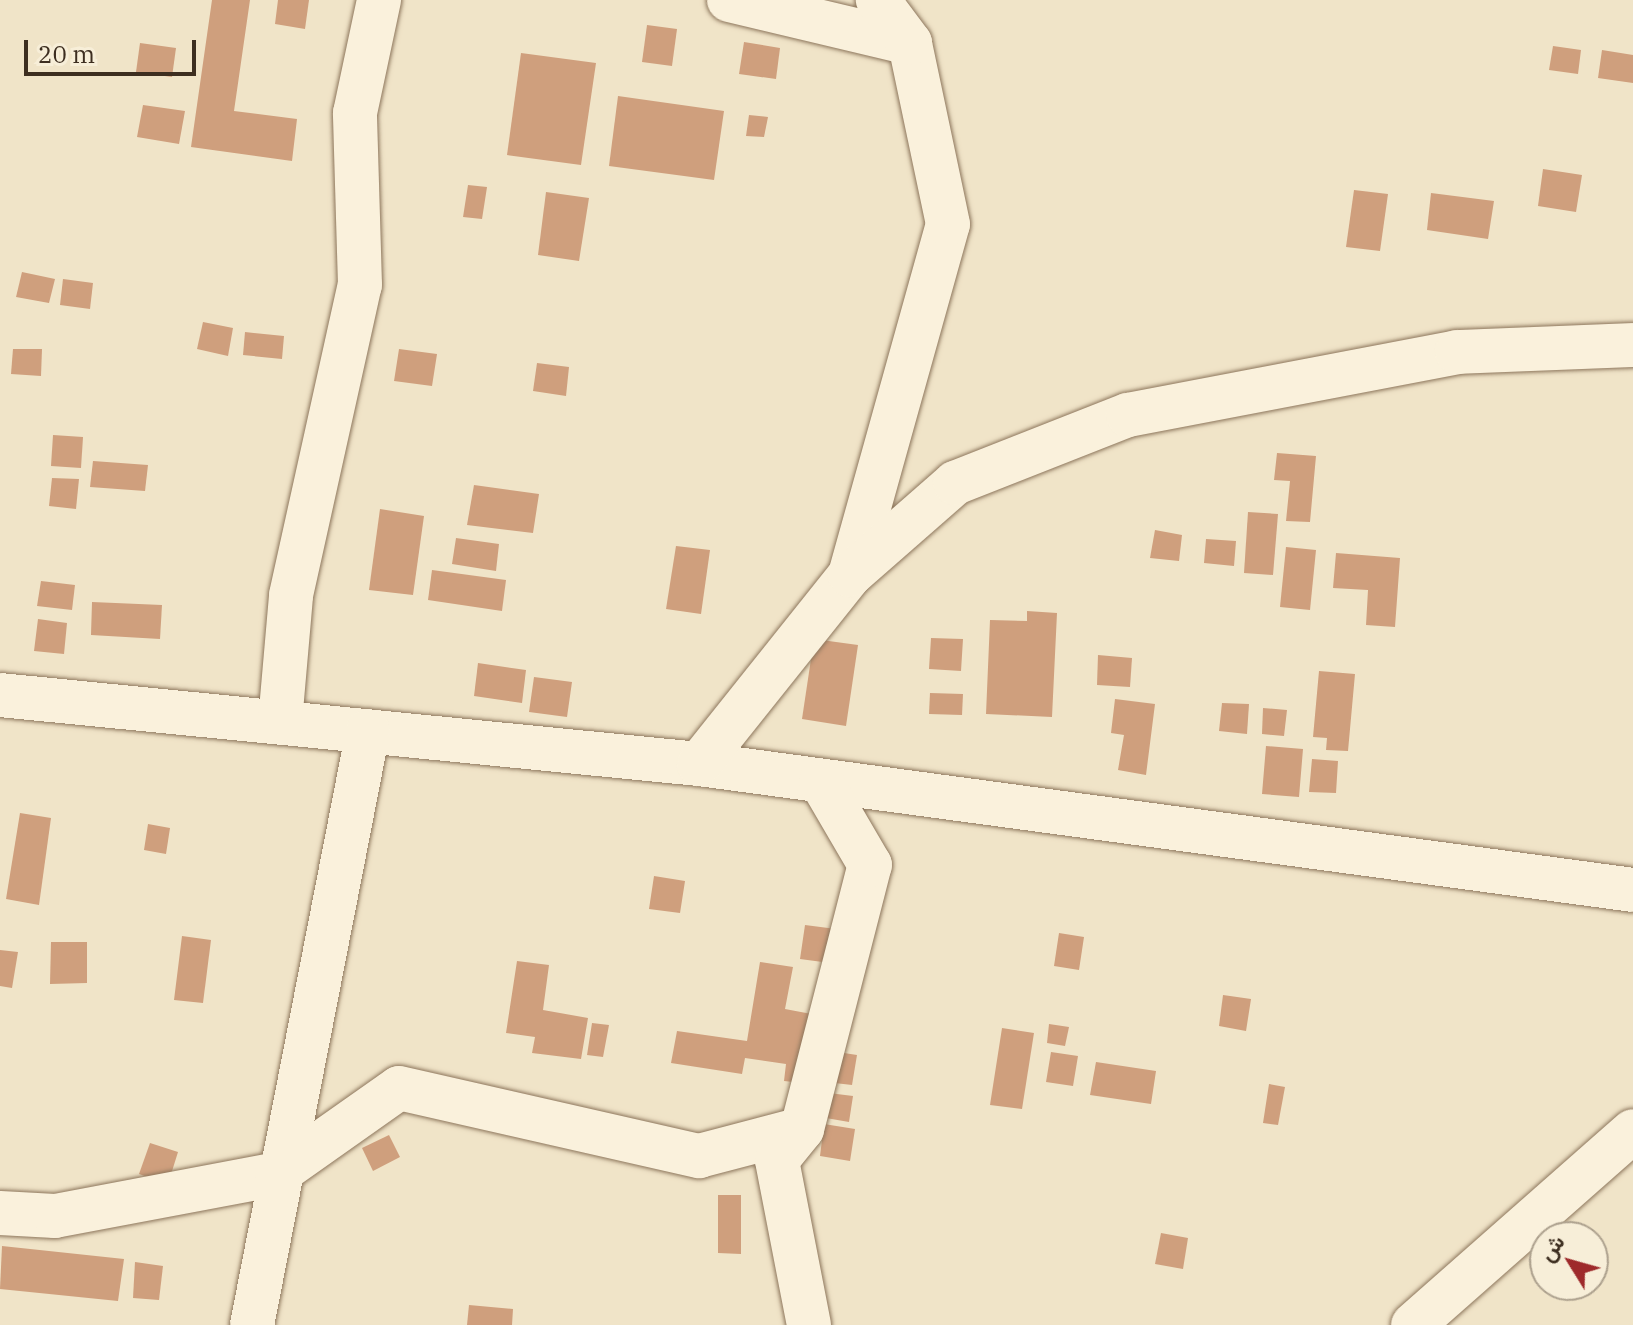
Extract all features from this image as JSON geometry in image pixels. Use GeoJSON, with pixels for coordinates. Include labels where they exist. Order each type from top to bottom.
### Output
{"type":"FeatureCollection","features":[{"type":"Feature","properties":{"kind":"street"},"geometry":{"type":"LineString","coordinates":[[280,722],[291,595],[360,285],[355,113],[379,0]]}},
{"type":"Feature","properties":{"kind":"street"},"geometry":{"type":"LineString","coordinates":[[729,0],[910,43]]}},
{"type":"Feature","properties":{"kind":"street"},"geometry":{"type":"LineString","coordinates":[[850,575],[948,224],[910,43],[878,0]]}},
{"type":"Feature","properties":{"kind":"street"},"geometry":{"type":"LineString","coordinates":[[699,764],[850,575],[955,483],[1128,415],[1457,352],[1633,345]]}},
{"type":"Feature","properties":{"kind":"street"},"geometry":{"type":"LineString","coordinates":[[0,695],[699,764],[1633,890]]}},
{"type":"Feature","properties":{"kind":"street"},"geometry":{"type":"LineString","coordinates":[[252,1325],[277,1174],[368,731]]}},
{"type":"Feature","properties":{"kind":"street"},"geometry":{"type":"LineString","coordinates":[[809,1325],[777,1160],[802,1129],[870,865],[821,781]]}},
{"type":"Feature","properties":{"kind":"street"},"geometry":{"type":"LineString","coordinates":[[0,1213],[55,1216],[277,1174],[399,1088],[699,1156],[802,1129]]}},
{"type":"Feature","properties":{"kind":"street"},"geometry":{"type":"LineString","coordinates":[[1413,1325],[1633,1131]]}},
{"type":"Feature","properties":{"kind":"building"},"geometry":{"type":"Polygon","coordinates":[[[212,0],[250,0],[234,111],[297,119],[292,161],[191,147],[212,0]]]}},
{"type":"Feature","properties":{"kind":"building"},"geometry":{"type":"Polygon","coordinates":[[[278,0],[309,0],[305,29],[275,24],[278,0]]]}},
{"type":"Feature","properties":{"kind":"building"},"geometry":{"type":"Polygon","coordinates":[[[647,25],[677,29],[672,66],[642,62],[647,25]]]}},
{"type":"Feature","properties":{"kind":"building"},"geometry":{"type":"Polygon","coordinates":[[[744,42],[780,48],[776,79],[739,74],[744,42]]]}},
{"type":"Feature","properties":{"kind":"building"},"geometry":{"type":"Polygon","coordinates":[[[140,43],[176,48],[172,77],[136,72],[140,43]]]}},
{"type":"Feature","properties":{"kind":"building"},"geometry":{"type":"Polygon","coordinates":[[[1553,46],[1581,50],[1578,74],[1549,70],[1553,46]]]}},
{"type":"Feature","properties":{"kind":"building"},"geometry":{"type":"Polygon","coordinates":[[[1602,50],[1633,55],[1633,83],[1598,78],[1602,50]]]}},
{"type":"Feature","properties":{"kind":"building"},"geometry":{"type":"Polygon","coordinates":[[[521,53],[596,63],[581,165],[507,155],[521,53]]]}},
{"type":"Feature","properties":{"kind":"building"},"geometry":{"type":"Polygon","coordinates":[[[618,96],[724,111],[714,180],[609,166],[618,96]]]}},
{"type":"Feature","properties":{"kind":"building"},"geometry":{"type":"Polygon","coordinates":[[[143,105],[185,111],[179,144],[137,137],[143,105]]]}},
{"type":"Feature","properties":{"kind":"building"},"geometry":{"type":"Polygon","coordinates":[[[749,115],[768,117],[764,137],[746,136],[749,115]]]}},
{"type":"Feature","properties":{"kind":"building"},"geometry":{"type":"Polygon","coordinates":[[[1543,169],[1582,175],[1576,212],[1538,206],[1543,169]]]}},
{"type":"Feature","properties":{"kind":"building"},"geometry":{"type":"Polygon","coordinates":[[[468,185],[487,187],[482,219],[463,217],[468,185]]]}},
{"type":"Feature","properties":{"kind":"building"},"geometry":{"type":"Polygon","coordinates":[[[1354,190],[1388,194],[1380,251],[1346,247],[1354,190]]]}},
{"type":"Feature","properties":{"kind":"building"},"geometry":{"type":"Polygon","coordinates":[[[546,192],[589,198],[579,261],[538,255],[546,192]]]}},
{"type":"Feature","properties":{"kind":"building"},"geometry":{"type":"Polygon","coordinates":[[[1431,193],[1494,201],[1488,239],[1427,230],[1431,193]]]}},
{"type":"Feature","properties":{"kind":"building"},"geometry":{"type":"Polygon","coordinates":[[[22,272],[55,279],[49,303],[16,297],[22,272]]]}},
{"type":"Feature","properties":{"kind":"building"},"geometry":{"type":"Polygon","coordinates":[[[63,279],[93,283],[90,309],[60,305],[63,279]]]}},
{"type":"Feature","properties":{"kind":"building"},"geometry":{"type":"Polygon","coordinates":[[[203,322],[233,328],[228,356],[197,349],[203,322]]]}},
{"type":"Feature","properties":{"kind":"building"},"geometry":{"type":"Polygon","coordinates":[[[245,332],[284,336],[282,359],[243,355],[245,332]]]}},
{"type":"Feature","properties":{"kind":"building"},"geometry":{"type":"Polygon","coordinates":[[[13,349],[42,349],[41,376],[11,374],[13,349]]]}},
{"type":"Feature","properties":{"kind":"building"},"geometry":{"type":"Polygon","coordinates":[[[399,349],[437,354],[432,386],[394,381],[399,349]]]}},
{"type":"Feature","properties":{"kind":"building"},"geometry":{"type":"Polygon","coordinates":[[[537,363],[569,367],[566,396],[533,391],[537,363]]]}},
{"type":"Feature","properties":{"kind":"building"},"geometry":{"type":"Polygon","coordinates":[[[53,435],[83,437],[81,468],[51,466],[53,435]]]}},
{"type":"Feature","properties":{"kind":"building"},"geometry":{"type":"Polygon","coordinates":[[[1277,453],[1316,456],[1310,522],[1286,521],[1290,481],[1274,480],[1277,453]]]}},
{"type":"Feature","properties":{"kind":"building"},"geometry":{"type":"Polygon","coordinates":[[[93,461],[148,465],[145,491],[90,487],[93,461]]]}},
{"type":"Feature","properties":{"kind":"building"},"geometry":{"type":"Polygon","coordinates":[[[52,478],[79,479],[76,509],[49,506],[52,478]]]}},
{"type":"Feature","properties":{"kind":"building"},"geometry":{"type":"Polygon","coordinates":[[[474,485],[539,494],[533,533],[467,525],[474,485]]]}},
{"type":"Feature","properties":{"kind":"building"},"geometry":{"type":"Polygon","coordinates":[[[380,509],[424,516],[413,595],[369,590],[380,509]]]}},
{"type":"Feature","properties":{"kind":"building"},"geometry":{"type":"Polygon","coordinates":[[[1248,512],[1278,514],[1273,575],[1244,573],[1248,512]]]}},
{"type":"Feature","properties":{"kind":"building"},"geometry":{"type":"Polygon","coordinates":[[[1155,530],[1182,535],[1179,561],[1150,558],[1155,530]]]}},
{"type":"Feature","properties":{"kind":"building"},"geometry":{"type":"Polygon","coordinates":[[[456,538],[499,544],[496,571],[452,564],[456,538]]]}},
{"type":"Feature","properties":{"kind":"building"},"geometry":{"type":"Polygon","coordinates":[[[1206,539],[1236,541],[1234,566],[1204,563],[1206,539]]]}},
{"type":"Feature","properties":{"kind":"building"},"geometry":{"type":"Polygon","coordinates":[[[676,546],[710,550],[701,614],[666,609],[676,546]]]}},
{"type":"Feature","properties":{"kind":"building"},"geometry":{"type":"Polygon","coordinates":[[[1286,547],[1316,550],[1310,610],[1280,607],[1286,547]]]}},
{"type":"Feature","properties":{"kind":"building"},"geometry":{"type":"Polygon","coordinates":[[[1336,553],[1400,558],[1395,627],[1366,625],[1368,590],[1333,588],[1336,553]]]}},
{"type":"Feature","properties":{"kind":"building"},"geometry":{"type":"Polygon","coordinates":[[[432,570],[506,580],[502,611],[428,600],[432,570]]]}},
{"type":"Feature","properties":{"kind":"building"},"geometry":{"type":"Polygon","coordinates":[[[41,581],[75,585],[72,610],[37,606],[41,581]]]}},
{"type":"Feature","properties":{"kind":"building"},"geometry":{"type":"Polygon","coordinates":[[[92,602],[162,605],[160,639],[91,635],[92,602]]]}},
{"type":"Feature","properties":{"kind":"building"},"geometry":{"type":"Polygon","coordinates":[[[1027,611],[1057,613],[1052,717],[986,714],[990,620],[1027,621],[1027,611]]]}},
{"type":"Feature","properties":{"kind":"building"},"geometry":{"type":"Polygon","coordinates":[[[38,619],[67,623],[64,654],[34,651],[38,619]]]}},
{"type":"Feature","properties":{"kind":"building"},"geometry":{"type":"Polygon","coordinates":[[[931,638],[963,639],[961,671],[929,669],[931,638]]]}},
{"type":"Feature","properties":{"kind":"building"},"geometry":{"type":"Polygon","coordinates":[[[814,639],[858,645],[846,726],[802,719],[814,639]]]}},
{"type":"Feature","properties":{"kind":"building"},"geometry":{"type":"Polygon","coordinates":[[[1098,655],[1132,658],[1130,687],[1097,685],[1098,655]]]}},
{"type":"Feature","properties":{"kind":"building"},"geometry":{"type":"Polygon","coordinates":[[[478,663],[526,670],[522,703],[474,696],[478,663]]]}},
{"type":"Feature","properties":{"kind":"building"},"geometry":{"type":"Polygon","coordinates":[[[1319,671],[1355,674],[1348,751],[1326,750],[1327,738],[1313,737],[1319,671]]]}},
{"type":"Feature","properties":{"kind":"building"},"geometry":{"type":"Polygon","coordinates":[[[534,677],[572,682],[567,717],[529,712],[534,677]]]}},
{"type":"Feature","properties":{"kind":"building"},"geometry":{"type":"Polygon","coordinates":[[[930,693],[963,694],[962,715],[929,714],[930,693]]]}},
{"type":"Feature","properties":{"kind":"building"},"geometry":{"type":"Polygon","coordinates":[[[1115,699],[1155,704],[1146,775],[1118,770],[1124,735],[1111,733],[1115,699]]]}},
{"type":"Feature","properties":{"kind":"building"},"geometry":{"type":"Polygon","coordinates":[[[1222,703],[1249,704],[1247,734],[1219,731],[1222,703]]]}},
{"type":"Feature","properties":{"kind":"building"},"geometry":{"type":"Polygon","coordinates":[[[1263,708],[1287,710],[1284,736],[1262,734],[1263,708]]]}},
{"type":"Feature","properties":{"kind":"building"},"geometry":{"type":"Polygon","coordinates":[[[1266,746],[1303,749],[1299,797],[1262,794],[1266,746]]]}},
{"type":"Feature","properties":{"kind":"building"},"geometry":{"type":"Polygon","coordinates":[[[1312,759],[1338,761],[1336,793],[1309,792],[1312,759]]]}},
{"type":"Feature","properties":{"kind":"building"},"geometry":{"type":"Polygon","coordinates":[[[20,813],[51,818],[39,905],[6,899],[20,813]]]}},
{"type":"Feature","properties":{"kind":"building"},"geometry":{"type":"Polygon","coordinates":[[[148,824],[170,828],[166,854],[144,850],[148,824]]]}},
{"type":"Feature","properties":{"kind":"building"},"geometry":{"type":"Polygon","coordinates":[[[654,876],[685,881],[680,913],[649,909],[654,876]]]}},
{"type":"Feature","properties":{"kind":"building"},"geometry":{"type":"Polygon","coordinates":[[[805,925],[836,929],[830,963],[800,959],[805,925]]]}},
{"type":"Feature","properties":{"kind":"building"},"geometry":{"type":"Polygon","coordinates":[[[1059,933],[1084,937],[1079,970],[1054,966],[1059,933]]]}},
{"type":"Feature","properties":{"kind":"building"},"geometry":{"type":"Polygon","coordinates":[[[182,936],[211,940],[203,1003],[174,1000],[182,936]]]}},
{"type":"Feature","properties":{"kind":"building"},"geometry":{"type":"Polygon","coordinates":[[[51,942],[87,942],[87,983],[50,984],[51,942]]]}},
{"type":"Feature","properties":{"kind":"building"},"geometry":{"type":"Polygon","coordinates":[[[0,950],[18,952],[12,988],[0,986],[0,950]]]}},
{"type":"Feature","properties":{"kind":"building"},"geometry":{"type":"Polygon","coordinates":[[[517,961],[549,965],[543,1010],[588,1018],[581,1059],[532,1053],[535,1037],[506,1033],[517,961]]]}},
{"type":"Feature","properties":{"kind":"building"},"geometry":{"type":"Polygon","coordinates":[[[760,962],[793,967],[785,1009],[822,1016],[811,1084],[784,1081],[786,1064],[745,1058],[742,1074],[671,1063],[677,1031],[747,1041],[760,962]]]}},
{"type":"Feature","properties":{"kind":"building"},"geometry":{"type":"Polygon","coordinates":[[[1223,995],[1251,999],[1246,1031],[1219,1026],[1223,995]]]}},
{"type":"Feature","properties":{"kind":"building"},"geometry":{"type":"Polygon","coordinates":[[[592,1023],[609,1025],[603,1057],[587,1055],[592,1023]]]}},
{"type":"Feature","properties":{"kind":"building"},"geometry":{"type":"Polygon","coordinates":[[[1049,1024],[1069,1027],[1065,1046],[1047,1043],[1049,1024]]]}},
{"type":"Feature","properties":{"kind":"building"},"geometry":{"type":"Polygon","coordinates":[[[1002,1028],[1034,1033],[1022,1109],[990,1105],[1002,1028]]]}},
{"type":"Feature","properties":{"kind":"building"},"geometry":{"type":"Polygon","coordinates":[[[831,1051],[857,1055],[852,1085],[826,1082],[831,1051]]]}},
{"type":"Feature","properties":{"kind":"building"},"geometry":{"type":"Polygon","coordinates":[[[1051,1052],[1078,1056],[1073,1086],[1046,1082],[1051,1052]]]}},
{"type":"Feature","properties":{"kind":"building"},"geometry":{"type":"Polygon","coordinates":[[[1096,1062],[1156,1071],[1151,1104],[1090,1095],[1096,1062]]]}},
{"type":"Feature","properties":{"kind":"building"},"geometry":{"type":"Polygon","coordinates":[[[1269,1084],[1285,1087],[1278,1125],[1263,1123],[1269,1084]]]}},
{"type":"Feature","properties":{"kind":"building"},"geometry":{"type":"Polygon","coordinates":[[[829,1093],[853,1096],[849,1122],[826,1118],[829,1093]]]}},
{"type":"Feature","properties":{"kind":"building"},"geometry":{"type":"Polygon","coordinates":[[[824,1124],[855,1129],[850,1161],[820,1156],[824,1124]]]}},
{"type":"Feature","properties":{"kind":"building"},"geometry":{"type":"Polygon","coordinates":[[[389,1135],[400,1157],[373,1171],[362,1148],[389,1135]]]}},
{"type":"Feature","properties":{"kind":"building"},"geometry":{"type":"Polygon","coordinates":[[[150,1143],[178,1152],[168,1184],[139,1174],[150,1143]]]}},
{"type":"Feature","properties":{"kind":"building"},"geometry":{"type":"Polygon","coordinates":[[[718,1195],[741,1195],[741,1254],[718,1253],[718,1195]]]}},
{"type":"Feature","properties":{"kind":"building"},"geometry":{"type":"Polygon","coordinates":[[[1161,1233],[1188,1238],[1183,1269],[1155,1264],[1161,1233]]]}},
{"type":"Feature","properties":{"kind":"building"},"geometry":{"type":"Polygon","coordinates":[[[2,1246],[124,1259],[118,1301],[0,1289],[2,1246]]]}},
{"type":"Feature","properties":{"kind":"building"},"geometry":{"type":"Polygon","coordinates":[[[135,1262],[163,1266],[159,1300],[133,1298],[135,1262]]]}},
{"type":"Feature","properties":{"kind":"building"},"geometry":{"type":"Polygon","coordinates":[[[469,1305],[513,1309],[512,1325],[467,1325],[469,1305]]]}}]}
